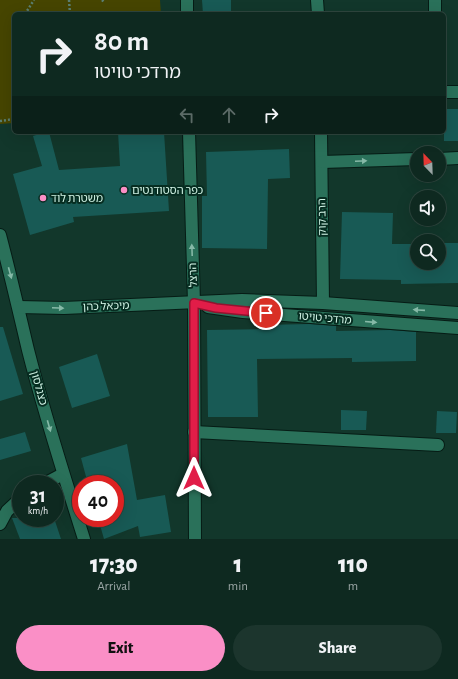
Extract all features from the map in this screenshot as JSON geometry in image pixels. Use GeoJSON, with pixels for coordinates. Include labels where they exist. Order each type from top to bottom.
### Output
{"type":"FeatureCollection","features":[{"type":"Feature","properties":{"kind":"street"},"geometry":{"type":"LineString","coordinates":[[187,0],[187,12]]}},
{"type":"Feature","properties":{"kind":"street"},"geometry":{"type":"LineString","coordinates":[[317,0],[318,12]]}},
{"type":"Feature","properties":{"kind":"street"},"geometry":{"type":"LineString","coordinates":[[435,0],[435,12]]}},
{"type":"Feature","properties":{"kind":"street"},"geometry":{"type":"LineString","coordinates":[[446,92],[458,92]]}},
{"type":"Feature","properties":{"kind":"street","name":"הרצל"},"geometry":{"type":"LineString","coordinates":[[188,134],[194,303],[195,539]]}},
{"type":"Feature","properties":{"kind":"street","name":"הרב קוק"},"geometry":{"type":"LineString","coordinates":[[321,134],[323,303]]}},
{"type":"Feature","properties":{"kind":"street"},"geometry":{"type":"LineString","coordinates":[[446,159],[458,158]]}},
{"type":"Feature","properties":{"kind":"street"},"geometry":{"type":"LineString","coordinates":[[322,162],[410,159]]}},
{"type":"Feature","properties":{"kind":"street","name":"כצנלסון"},"geometry":{"type":"LineString","coordinates":[[0,235],[19,307],[28,350],[63,474],[84,539]]}},
{"type":"Feature","properties":{"kind":"street","name":"מרדכי טויטו"},"geometry":{"type":"LineString","coordinates":[[194,303],[242,300],[323,303],[458,313]]}},
{"type":"Feature","properties":{"kind":"street","name":"מרדכי טויטו"},"geometry":{"type":"LineString","coordinates":[[194,303],[243,312],[458,328]]}},
{"type":"Feature","properties":{"kind":"street","name":"מיכאל כהן"},"geometry":{"type":"LineString","coordinates":[[19,307],[64,308],[194,303]]}},
{"type":"Feature","properties":{"kind":"street"},"geometry":{"type":"LineString","coordinates":[[194,432],[438,445]]}},
{"type":"Feature","properties":{"kind":"street"},"geometry":{"type":"LineString","coordinates":[[0,524],[7,511],[12,506]]}},
{"type":"Feature","properties":{"kind":"path"},"geometry":{"type":"LineString","coordinates":[[26,12],[34,0]]}},
{"type":"Feature","properties":{"kind":"path"},"geometry":{"type":"LineString","coordinates":[[69,0],[70,12]]}},
{"type":"Feature","properties":{"kind":"path"},"geometry":{"type":"LineString","coordinates":[[0,121],[12,119]]}},
{"type":"Feature","properties":{"kind":"shaded area"},"geometry":{"type":"Polygon","coordinates":[[[0,0],[160,0],[161,12],[12,12],[12,123],[0,124],[0,0]]]}},
{"type":"Feature","properties":{"kind":"building"},"geometry":{"type":"Polygon","coordinates":[[[202,0],[231,0],[231,12],[203,12],[202,0]]]}},
{"type":"Feature","properties":{"kind":"building"},"geometry":{"type":"Polygon","coordinates":[[[446,109],[458,109],[458,141],[444,141],[444,134],[446,134],[446,109]]]}},
{"type":"Feature","properties":{"kind":"building"},"geometry":{"type":"Polygon","coordinates":[[[40,134],[50,134],[59,170],[120,166],[118,134],[164,134],[169,211],[73,217],[74,222],[30,235],[13,174],[42,166],[33,136],[40,134]]]}},
{"type":"Feature","properties":{"kind":"building"},"geometry":{"type":"Polygon","coordinates":[[[289,149],[290,178],[268,179],[267,249],[202,248],[202,196],[207,196],[206,152],[289,149]]]}},
{"type":"Feature","properties":{"kind":"building"},"geometry":{"type":"Polygon","coordinates":[[[342,212],[393,213],[392,244],[410,244],[410,270],[446,270],[446,243],[458,243],[458,283],[401,284],[401,280],[340,279],[342,212]]]}},
{"type":"Feature","properties":{"kind":"building"},"geometry":{"type":"Polygon","coordinates":[[[309,324],[336,326],[336,331],[390,330],[416,332],[416,361],[352,362],[352,358],[257,359],[258,417],[208,417],[207,330],[263,329],[263,325],[309,324]]]}},
{"type":"Feature","properties":{"kind":"building"},"geometry":{"type":"Polygon","coordinates":[[[0,327],[3,327],[23,394],[0,401],[0,327]]]}},
{"type":"Feature","properties":{"kind":"building"},"geometry":{"type":"Polygon","coordinates":[[[97,354],[110,396],[72,408],[59,367],[97,354]]]}},
{"type":"Feature","properties":{"kind":"building"},"geometry":{"type":"Polygon","coordinates":[[[341,410],[367,411],[366,430],[341,430],[341,410]]]}},
{"type":"Feature","properties":{"kind":"building"},"geometry":{"type":"Polygon","coordinates":[[[437,411],[457,412],[456,433],[436,433],[437,411]]]}},
{"type":"Feature","properties":{"kind":"building"},"geometry":{"type":"Polygon","coordinates":[[[25,432],[31,451],[0,460],[0,439],[25,432]]]}},
{"type":"Feature","properties":{"kind":"building"},"geometry":{"type":"Polygon","coordinates":[[[127,444],[137,500],[165,495],[171,532],[140,537],[138,526],[104,539],[101,527],[124,527],[124,475],[86,475],[81,458],[127,444]]]}},
{"type":"Feature","properties":{"kind":"building"},"geometry":{"type":"Polygon","coordinates":[[[15,527],[57,527],[61,539],[20,539],[15,527]]]}},
{"type":"Feature","properties":{"kind":"place","name":"כפר הסטודנטים"},"geometry":{"type":"Point","coordinates":[124,190]}},
{"type":"Feature","properties":{"kind":"place","name":"משטרת לוד"},"geometry":{"type":"Point","coordinates":[43,198]}},
{"type":"Feature","properties":{"kind":"route"},"geometry":{"type":"LineString","coordinates":[[194,478],[194,303],[243,312],[266,313]]}}]}
